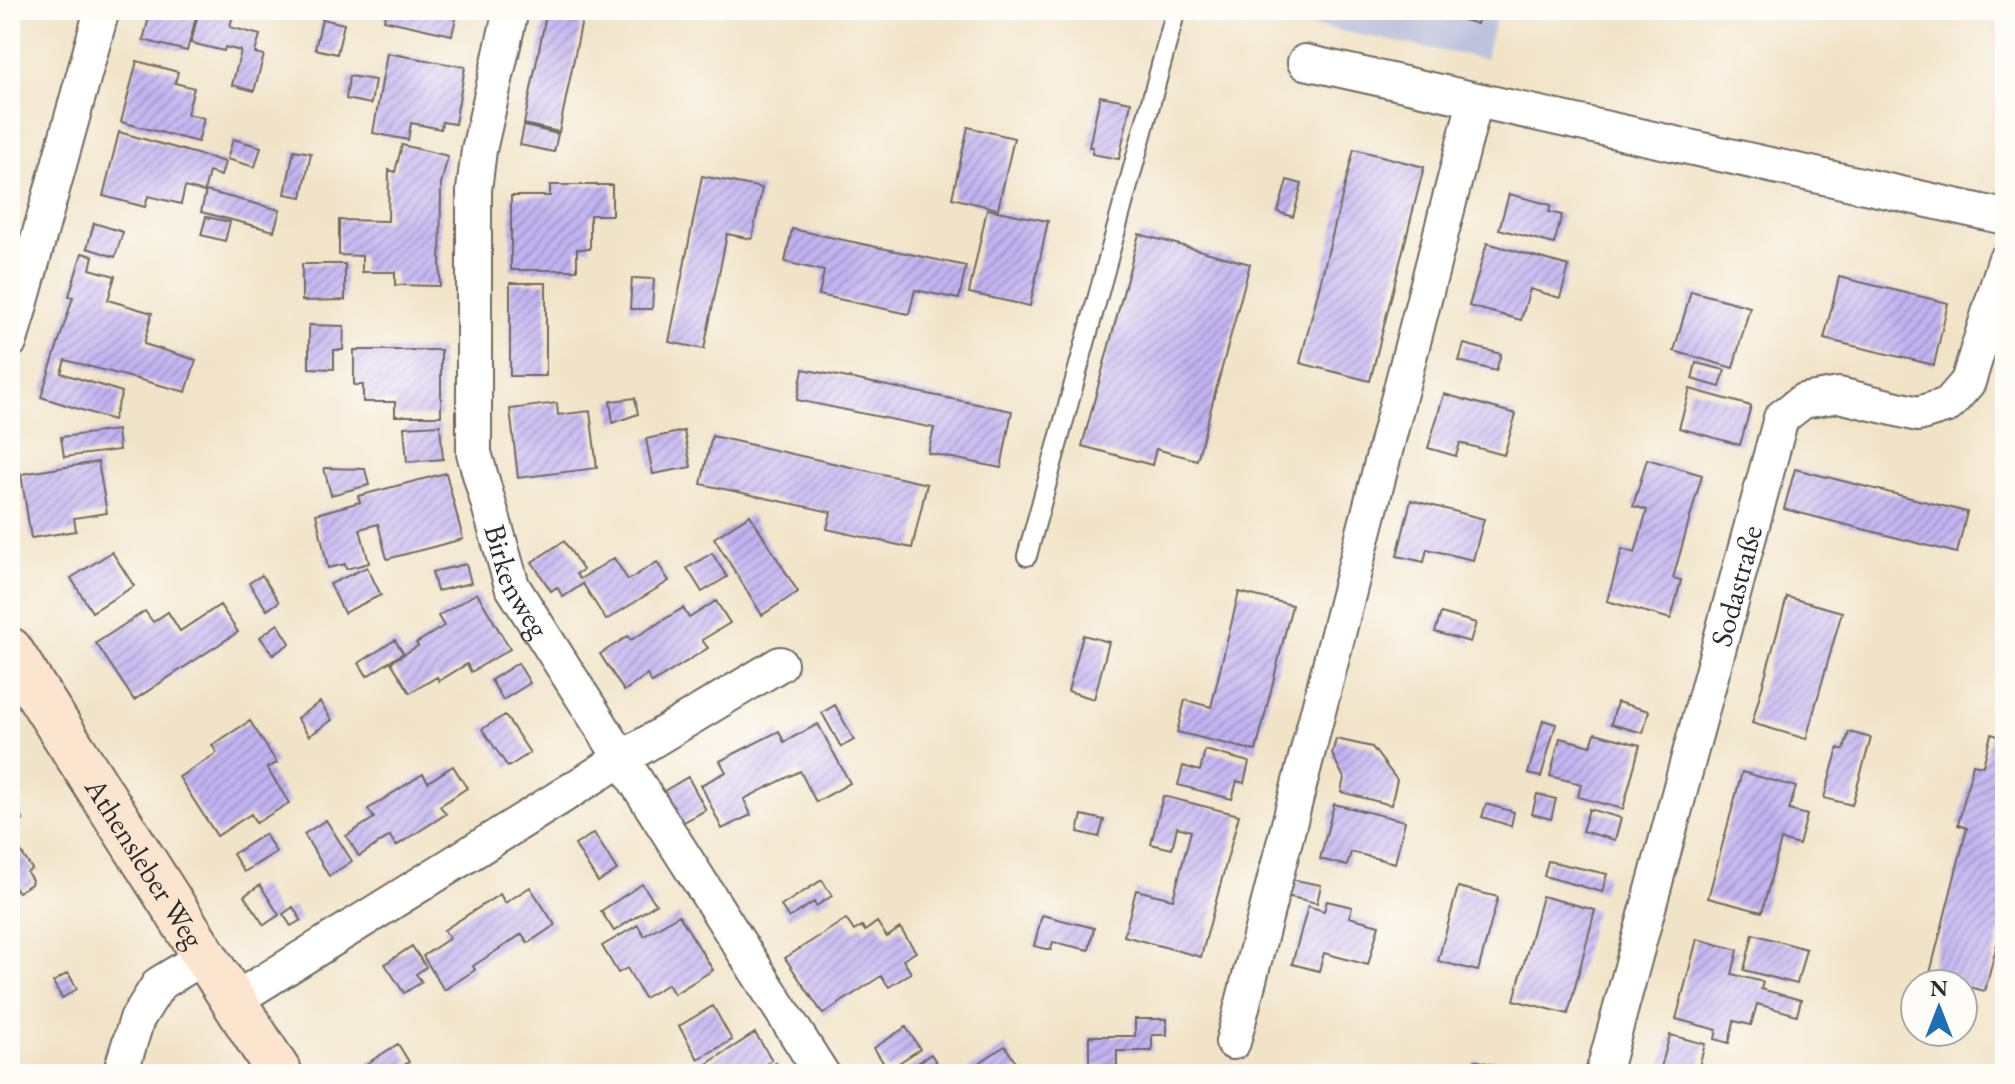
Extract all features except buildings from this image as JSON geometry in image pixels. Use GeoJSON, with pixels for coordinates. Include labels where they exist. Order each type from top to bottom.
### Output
{"type":"FeatureCollection","features":[{"type":"Feature","properties":{"kind":"main road","name":"Athensleber Weg"},"geometry":{"type":"LineString","coordinates":[[10,650],[280,1074]]}},
{"type":"Feature","properties":{"kind":"street"},"geometry":{"type":"LineString","coordinates":[[10,341],[102,10]]}},
{"type":"Feature","properties":{"kind":"street","name":"Birkenweg"},"geometry":{"type":"LineString","coordinates":[[511,10],[479,150],[474,190],[474,453],[512,586],[822,1074]]}},
{"type":"Feature","properties":{"kind":"street"},"geometry":{"type":"LineString","coordinates":[[1305,62],[2005,217]]}},
{"type":"Feature","properties":{"kind":"street"},"geometry":{"type":"LineString","coordinates":[[1233,1042],[1475,101]]}},
{"type":"Feature","properties":{"kind":"street","name":"Sodastraße"},"geometry":{"type":"LineString","coordinates":[[1603,1074],[1781,418],[1803,401],[1839,395],[1918,414],[1948,405],[1968,382],[2005,261]]}},
{"type":"Feature","properties":{"kind":"street"},"geometry":{"type":"LineString","coordinates":[[233,1001],[780,664]]}},
{"type":"Feature","properties":{"kind":"street"},"geometry":{"type":"LineString","coordinates":[[120,1074],[137,1019],[159,984],[205,956]]}},
{"type":"Feature","properties":{"kind":"lane"},"geometry":{"type":"LineString","coordinates":[[1027,556],[1176,10]]}},
{"type":"Feature","properties":{"kind":"shaded area"},"geometry":{"type":"Polygon","coordinates":[[[1231,10],[1498,10],[1485,59],[1231,10]]]}}]}
